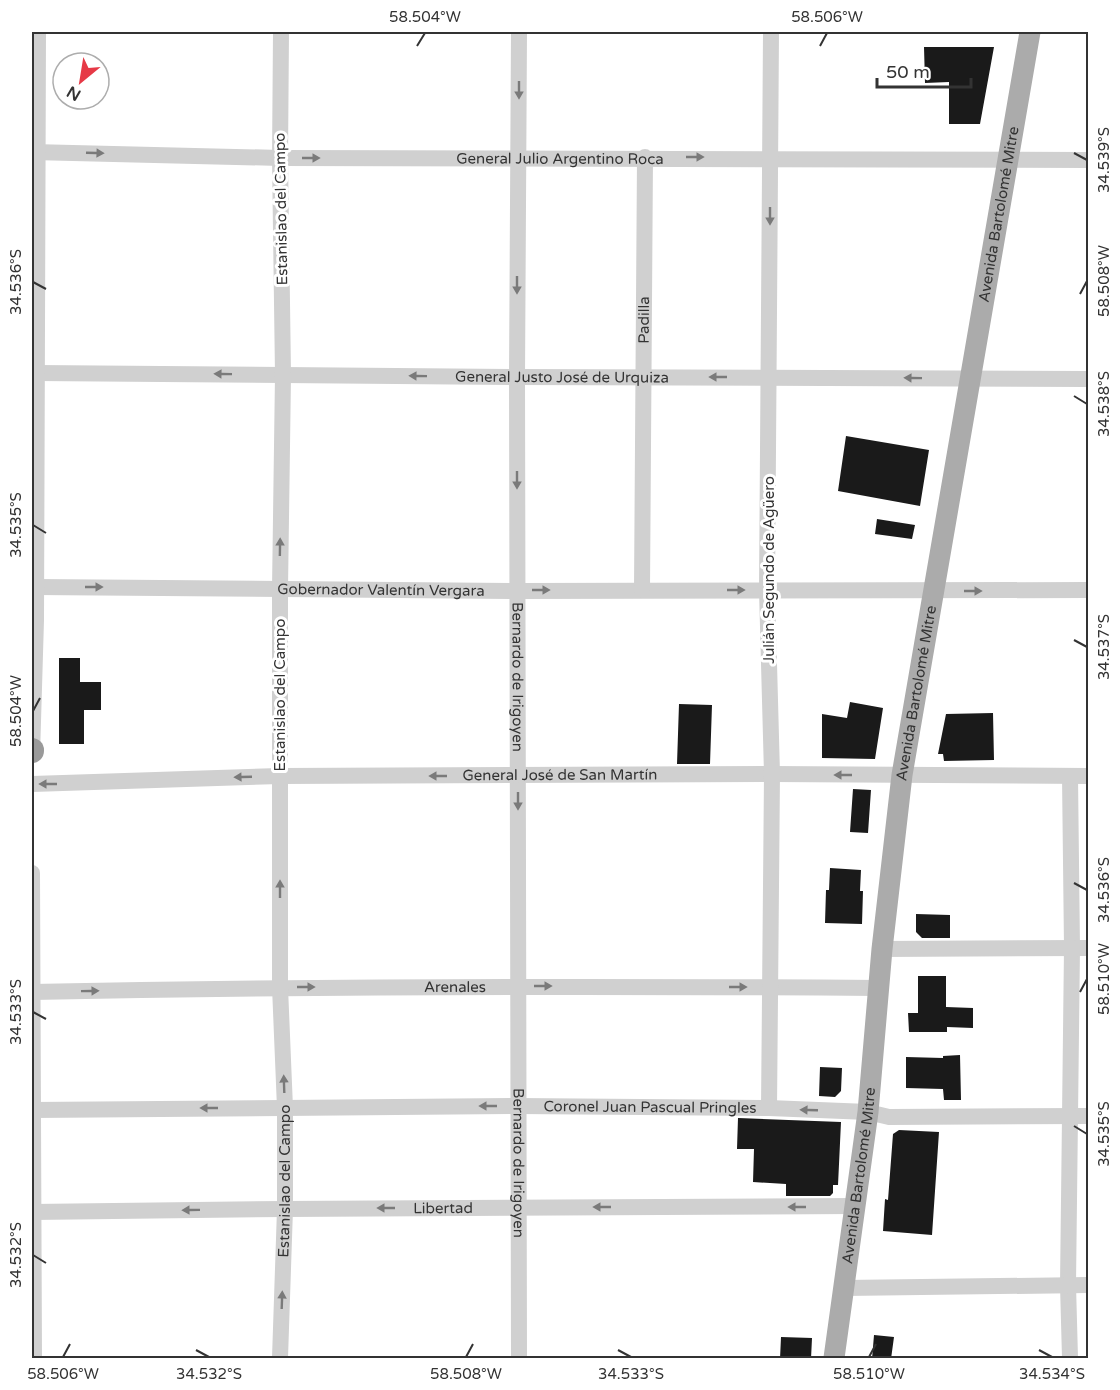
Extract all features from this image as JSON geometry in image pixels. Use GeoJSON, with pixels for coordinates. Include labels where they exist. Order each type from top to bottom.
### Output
{"type":"FeatureCollection","features":[{"type":"Feature","properties":{"kind":"main road","name":"Avenida Bartolomé Mitre"},"geometry":{"type":"LineString","coordinates":[[834,1359],[868,1112],[882,950],[902,775],[1030,32]]}},
{"type":"Feature","properties":{"kind":"street"},"geometry":{"type":"LineString","coordinates":[[32,752],[36,373],[34,152],[38,32]]}},
{"type":"Feature","properties":{"kind":"street","name":"Estanislao del Campo"},"geometry":{"type":"LineString","coordinates":[[280,1359],[285,1209],[285,1108],[280,987],[280,589],[283,375],[281,32]]}},
{"type":"Feature","properties":{"kind":"street","name":"Bernardo de Irigoyen"},"geometry":{"type":"LineString","coordinates":[[519,32],[517,377],[519,1359]]}},
{"type":"Feature","properties":{"kind":"street","name":"Julián Segundo de Agüero"},"geometry":{"type":"LineString","coordinates":[[769,1108],[772,774],[767,590],[771,32]]}},
{"type":"Feature","properties":{"kind":"street","name":"General Julio Argentino Roca"},"geometry":{"type":"LineString","coordinates":[[34,152],[280,158],[645,157],[1089,160]]}},
{"type":"Feature","properties":{"kind":"street","name":"Padilla"},"geometry":{"type":"LineString","coordinates":[[642,590],[645,157]]}},
{"type":"Feature","properties":{"kind":"street","name":"General Justo José de Urquiza"},"geometry":{"type":"LineString","coordinates":[[36,373],[1089,379]]}},
{"type":"Feature","properties":{"kind":"street","name":"Gobernador Valentín Vergara"},"geometry":{"type":"LineString","coordinates":[[35,587],[517,591],[1089,590]]}},
{"type":"Feature","properties":{"kind":"street","name":"General José de San Martín"},"geometry":{"type":"LineString","coordinates":[[32,784],[280,776],[772,774],[1089,776]]}},
{"type":"Feature","properties":{"kind":"street"},"geometry":{"type":"LineString","coordinates":[[1070,776],[1080,948],[1070,1116],[1068,1285],[1071,1359]]}},
{"type":"Feature","properties":{"kind":"street"},"geometry":{"type":"LineString","coordinates":[[32,873],[34,1359]]}},
{"type":"Feature","properties":{"kind":"street"},"geometry":{"type":"LineString","coordinates":[[882,950],[1080,948]]}},
{"type":"Feature","properties":{"kind":"street","name":"Arenales"},"geometry":{"type":"LineString","coordinates":[[32,992],[280,987],[879,988]]}},
{"type":"Feature","properties":{"kind":"street","name":"Coronel Juan Pascual Pringles"},"geometry":{"type":"LineString","coordinates":[[32,1110],[518,1106],[769,1108],[868,1112],[890,1117],[1089,1116]]}},
{"type":"Feature","properties":{"kind":"street","name":"Libertad"},"geometry":{"type":"LineString","coordinates":[[32,1212],[855,1206]]}},
{"type":"Feature","properties":{"kind":"street"},"geometry":{"type":"LineString","coordinates":[[844,1288],[1089,1285]]}},
{"type":"Feature","properties":{"kind":"building"},"geometry":{"type":"Polygon","coordinates":[[[924,47],[994,47],[980,124],[949,124],[949,82],[925,83],[924,47]]]}},
{"type":"Feature","properties":{"kind":"building"},"geometry":{"type":"Polygon","coordinates":[[[846,436],[929,450],[920,506],[838,491],[846,436]]]}},
{"type":"Feature","properties":{"kind":"building"},"geometry":{"type":"Polygon","coordinates":[[[877,519],[915,525],[912,539],[875,534],[877,519]]]}},
{"type":"Feature","properties":{"kind":"building"},"geometry":{"type":"Polygon","coordinates":[[[59,658],[80,658],[80,682],[101,682],[101,710],[84,710],[84,744],[59,744],[59,658]]]}},
{"type":"Feature","properties":{"kind":"building"},"geometry":{"type":"Polygon","coordinates":[[[850,702],[883,708],[875,759],[822,758],[822,714],[847,718],[850,702]]]}},
{"type":"Feature","properties":{"kind":"building"},"geometry":{"type":"Polygon","coordinates":[[[679,704],[712,705],[710,764],[677,764],[679,704]]]}},
{"type":"Feature","properties":{"kind":"building"},"geometry":{"type":"Polygon","coordinates":[[[993,713],[994,760],[944,761],[943,754],[938,754],[946,714],[993,713]]]}},
{"type":"Feature","properties":{"kind":"building"},"geometry":{"type":"Polygon","coordinates":[[[853,789],[871,790],[868,833],[850,832],[853,789]]]}},
{"type":"Feature","properties":{"kind":"building"},"geometry":{"type":"Polygon","coordinates":[[[830,868],[861,870],[862,924],[825,923],[826,890],[829,890],[830,868]]]}},
{"type":"Feature","properties":{"kind":"building"},"geometry":{"type":"Polygon","coordinates":[[[916,914],[950,915],[950,938],[922,938],[916,932],[916,914]]]}},
{"type":"Feature","properties":{"kind":"building"},"geometry":{"type":"Polygon","coordinates":[[[918,976],[946,976],[946,1007],[973,1008],[973,1028],[947,1027],[947,1032],[909,1032],[908,1013],[918,1013],[918,976]]]}},
{"type":"Feature","properties":{"kind":"building"},"geometry":{"type":"Polygon","coordinates":[[[960,1055],[961,1100],[944,1100],[943,1089],[906,1088],[906,1057],[943,1058],[943,1056],[960,1055]]]}},
{"type":"Feature","properties":{"kind":"building"},"geometry":{"type":"Polygon","coordinates":[[[820,1067],[842,1068],[841,1091],[835,1097],[819,1096],[820,1067]]]}},
{"type":"Feature","properties":{"kind":"building"},"geometry":{"type":"Polygon","coordinates":[[[738,1118],[841,1122],[838,1185],[833,1185],[833,1193],[830,1196],[786,1196],[786,1184],[753,1182],[754,1149],[737,1149],[738,1118]]]}},
{"type":"Feature","properties":{"kind":"building"},"geometry":{"type":"Polygon","coordinates":[[[899,1130],[939,1132],[932,1235],[883,1231],[893,1134],[899,1130]]]}},
{"type":"Feature","properties":{"kind":"building"},"geometry":{"type":"Polygon","coordinates":[[[874,1335],[894,1337],[891,1359],[872,1359],[874,1335]]]}},
{"type":"Feature","properties":{"kind":"building"},"geometry":{"type":"Polygon","coordinates":[[[781,1337],[812,1338],[811,1359],[780,1359],[781,1337]]]}}]}
